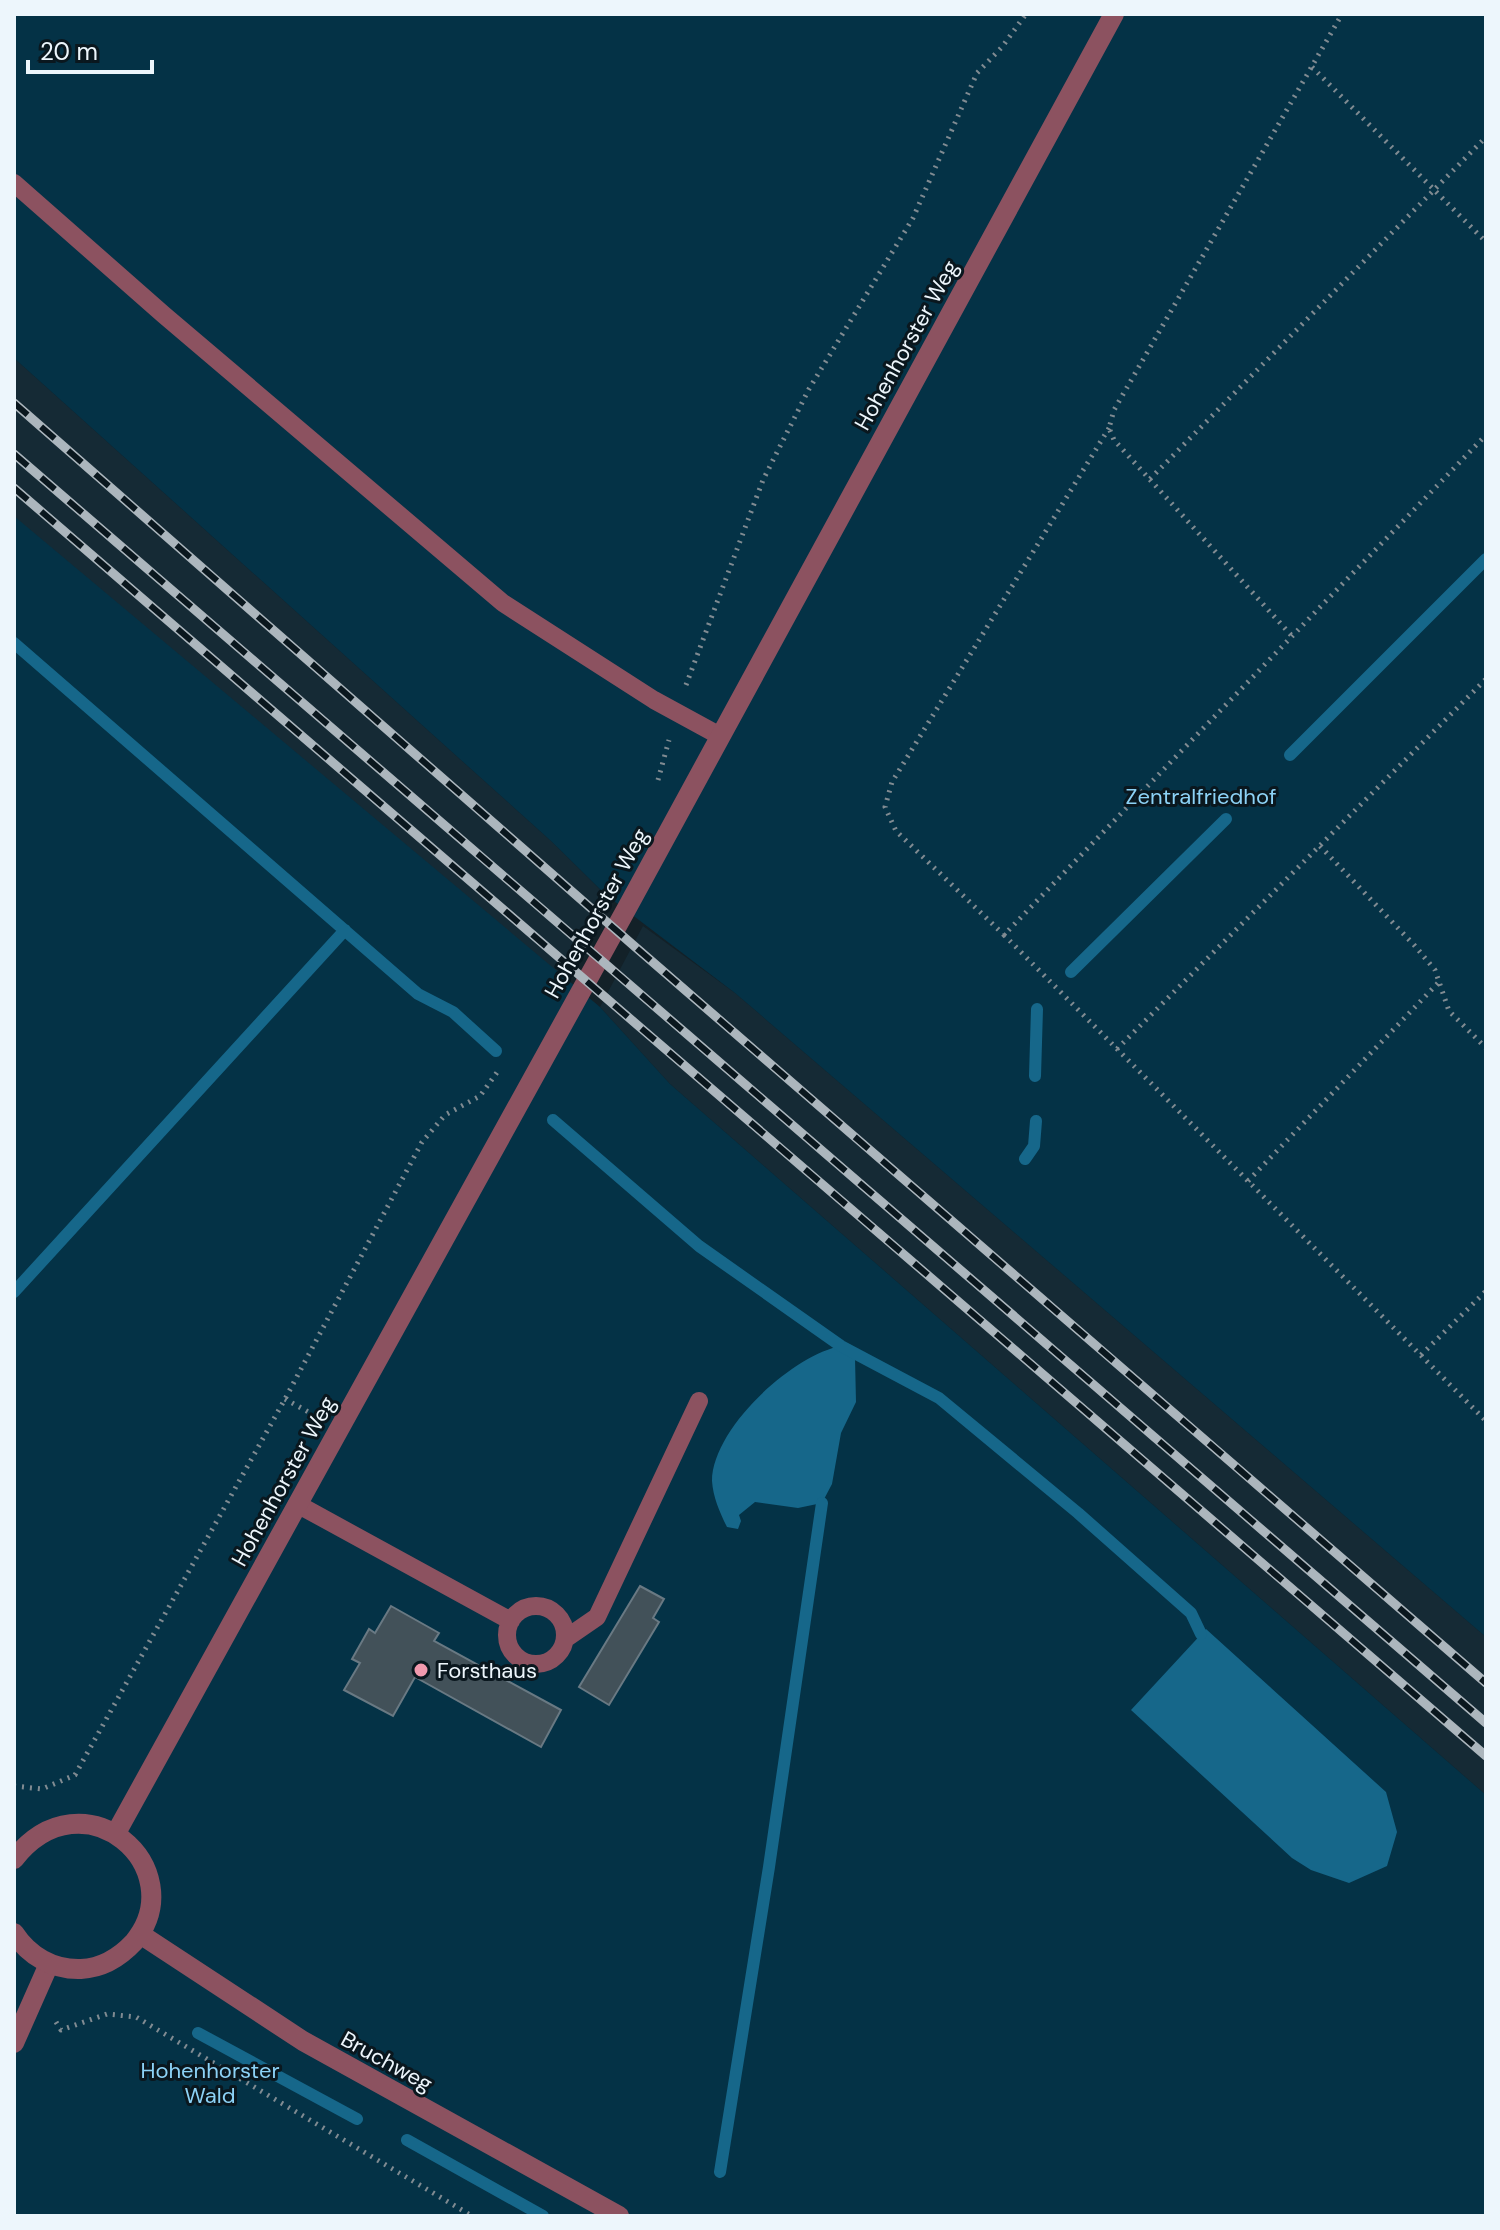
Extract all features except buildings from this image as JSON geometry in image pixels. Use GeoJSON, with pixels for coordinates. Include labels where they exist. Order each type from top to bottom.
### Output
{"type":"FeatureCollection","features":[{"type":"Feature","properties":{"kind":"street","name":"Hohenhorster Weg"},"geometry":{"type":"LineString","coordinates":[[116,1833],[1114,14]]}},
{"type":"Feature","properties":{"kind":"street"},"geometry":{"type":"LineString","coordinates":[[14,1859],[25,1845],[59,1825],[79,1823],[98,1826],[116,1833],[133,1848],[145,1868],[150,1890],[149,1913],[140,1934],[118,1956],[90,1969],[69,1969],[49,1964],[20,1943],[14,1933]]}},
{"type":"Feature","properties":{"kind":"street","name":"Bruchweg"},"geometry":{"type":"LineString","coordinates":[[140,1934],[303,2041],[619,2216]]}},
{"type":"Feature","properties":{"kind":"street"},"geometry":{"type":"LineString","coordinates":[[14,2043],[49,1964]]}},
{"type":"Feature","properties":{"kind":"lane"},"geometry":{"type":"LineString","coordinates":[[14,183],[503,603],[677,713],[720,736]]}},
{"type":"Feature","properties":{"kind":"lane"},"geometry":{"type":"LineString","coordinates":[[565,1639],[561,1619],[546,1607],[526,1608],[511,1621],[507,1639],[522,1660],[531,1664],[548,1661],[556,1656],[565,1639],[597,1617],[699,1401]]}},
{"type":"Feature","properties":{"kind":"lane"},"geometry":{"type":"LineString","coordinates":[[297,1504],[511,1621]]}},
{"type":"Feature","properties":{"kind":"path"},"geometry":{"type":"LineString","coordinates":[[657,782],[699,648],[763,480],[809,389],[913,218],[977,73],[1002,47],[1026,14]]}},
{"type":"Feature","properties":{"kind":"path"},"geometry":{"type":"LineString","coordinates":[[1342,14],[1114,410],[1109,428],[892,782],[885,807],[896,831],[1004,935],[1486,1421]]}},
{"type":"Feature","properties":{"kind":"path"},"geometry":{"type":"LineString","coordinates":[[1312,67],[1486,242]]}},
{"type":"Feature","properties":{"kind":"path"},"geometry":{"type":"LineString","coordinates":[[1150,479],[1486,137]]}},
{"type":"Feature","properties":{"kind":"path"},"geometry":{"type":"LineString","coordinates":[[1109,428],[1114,440],[1291,635]]}},
{"type":"Feature","properties":{"kind":"path"},"geometry":{"type":"LineString","coordinates":[[1004,935],[1486,435]]}},
{"type":"Feature","properties":{"kind":"path"},"geometry":{"type":"LineString","coordinates":[[1117,1049],[1486,679]]}},
{"type":"Feature","properties":{"kind":"path"},"geometry":{"type":"LineString","coordinates":[[1320,846],[1435,970],[1449,1011],[1486,1048]]}},
{"type":"Feature","properties":{"kind":"path"},"geometry":{"type":"LineString","coordinates":[[1248,1181],[1439,982]]}},
{"type":"Feature","properties":{"kind":"path"},"geometry":{"type":"LineString","coordinates":[[14,1786],[42,1789],[75,1775],[285,1399],[422,1142],[445,1115],[480,1096],[507,1059]]}},
{"type":"Feature","properties":{"kind":"path"},"geometry":{"type":"LineString","coordinates":[[1421,1355],[1486,1291]]}},
{"type":"Feature","properties":{"kind":"path"},"geometry":{"type":"LineString","coordinates":[[31,2004],[53,2016],[61,2030],[107,2014],[136,2017],[472,2216]]}},
{"type":"Feature","properties":{"kind":"shaded area"},"geometry":{"type":"Polygon","coordinates":[[[14,358],[551,841],[606,895],[561,978],[14,517],[14,358]]]}},
{"type":"Feature","properties":{"kind":"shaded area"},"geometry":{"type":"Polygon","coordinates":[[[643,926],[735,993],[1486,1637],[1486,1795],[670,1084],[600,1007],[643,926]]]}},
{"type":"Feature","properties":{"kind":"shaded area"},"geometry":{"type":"Polygon","coordinates":[[[841,1346],[855,1358],[856,1402],[841,1433],[832,1484],[822,1503],[798,1508],[755,1502],[739,1515],[741,1521],[738,1529],[727,1527],[715,1499],[712,1481],[725,1439],[758,1397],[779,1379],[821,1352],[841,1346]]]}},
{"type":"Feature","properties":{"kind":"shaded area"},"geometry":{"type":"Polygon","coordinates":[[[1206,1629],[1386,1792],[1397,1832],[1387,1866],[1349,1883],[1311,1870],[1292,1858],[1131,1710],[1206,1629]]]}},
{"type":"Feature","properties":{"kind":"green space","name":"Zentralfriedhof"},"geometry":{"type":"Polygon","coordinates":[[[14,14],[1486,14],[1486,1637],[735,993],[606,895],[551,841],[14,358],[14,14]]]}},
{"type":"Feature","properties":{"kind":"green space","name":"Hohenhorster Wald"},"geometry":{"type":"Polygon","coordinates":[[[14,516],[600,1007],[670,1084],[1486,1795],[1486,2216],[14,2216],[14,516]]]}},
{"type":"Feature","properties":{"kind":"waterway"},"geometry":{"type":"LineString","coordinates":[[1290,755],[1486,559]]}},
{"type":"Feature","properties":{"kind":"waterway"},"geometry":{"type":"LineString","coordinates":[[14,643],[418,994],[453,1012],[496,1051]]}},
{"type":"Feature","properties":{"kind":"waterway"},"geometry":{"type":"LineString","coordinates":[[1071,972],[1226,819]]}},
{"type":"Feature","properties":{"kind":"waterway"},"geometry":{"type":"LineString","coordinates":[[14,1292],[345,930]]}},
{"type":"Feature","properties":{"kind":"waterway"},"geometry":{"type":"LineString","coordinates":[[1035,1076],[1037,1009]]}},
{"type":"Feature","properties":{"kind":"waterway"},"geometry":{"type":"LineString","coordinates":[[553,1120],[699,1246],[841,1346],[939,1398],[1078,1513],[1191,1613],[1201,1634]]}},
{"type":"Feature","properties":{"kind":"waterway"},"geometry":{"type":"LineString","coordinates":[[1025,1159],[1034,1146],[1036,1121]]}},
{"type":"Feature","properties":{"kind":"waterway"},"geometry":{"type":"LineString","coordinates":[[720,2172],[769,1867],[822,1503]]}},
{"type":"Feature","properties":{"kind":"waterway"},"geometry":{"type":"LineString","coordinates":[[198,2033],[357,2119]]}},
{"type":"Feature","properties":{"kind":"waterway"},"geometry":{"type":"LineString","coordinates":[[407,2140],[543,2216]]}},
{"type":"Feature","properties":{"kind":"railway"},"geometry":{"type":"LineString","coordinates":[[14,403],[633,945],[1486,1683]]}},
{"type":"Feature","properties":{"kind":"railway"},"geometry":{"type":"LineString","coordinates":[[14,454],[1486,1723]]}},
{"type":"Feature","properties":{"kind":"railway"},"geometry":{"type":"LineString","coordinates":[[14,488],[1486,1756]]}},
{"type":"Feature","properties":{"kind":"place","name":"Forsthaus"},"geometry":{"type":"Point","coordinates":[421,1670]}}]}
